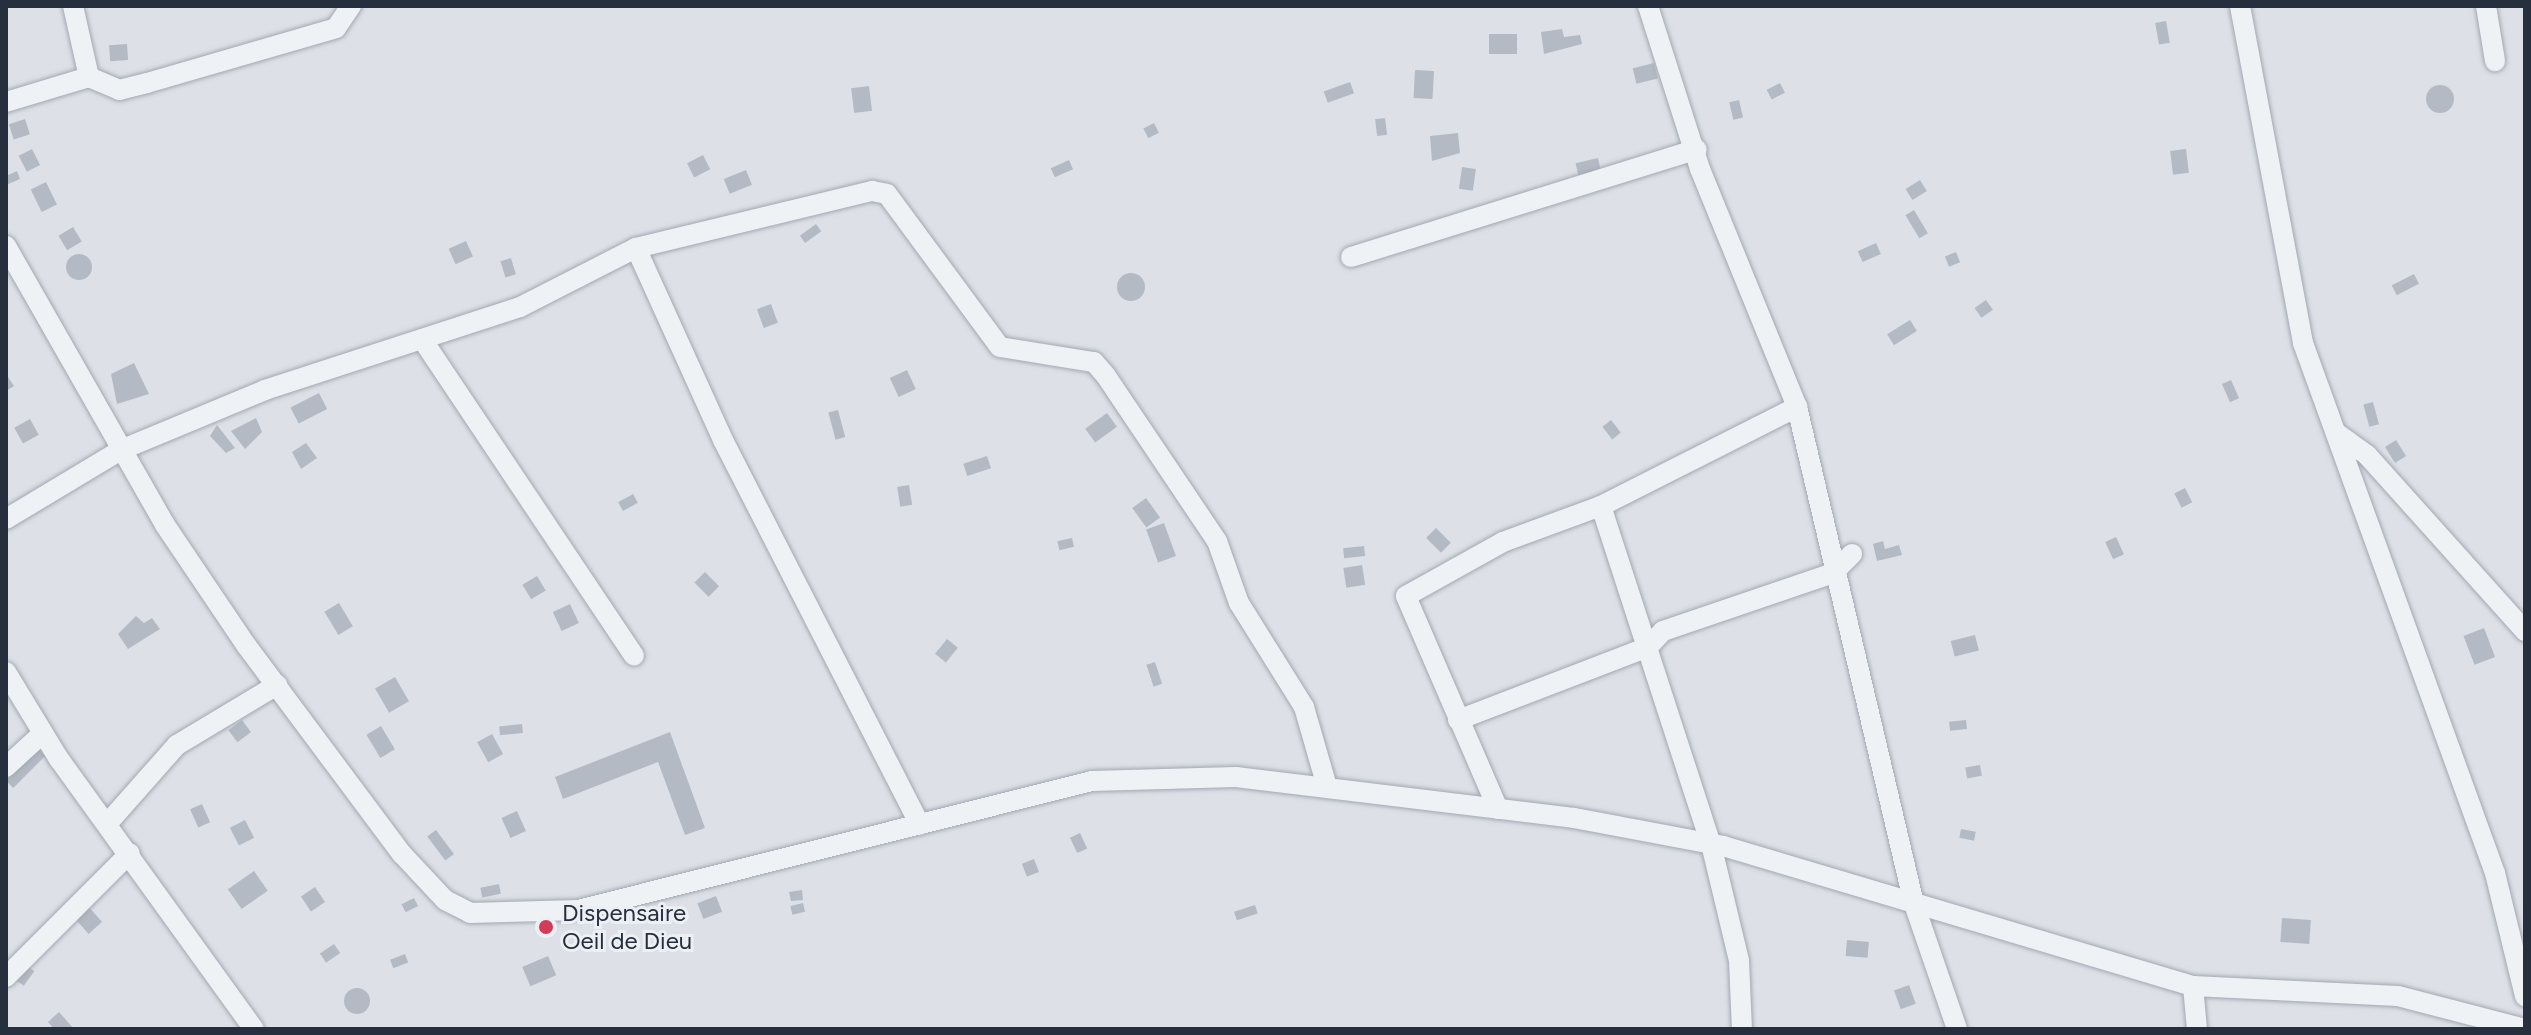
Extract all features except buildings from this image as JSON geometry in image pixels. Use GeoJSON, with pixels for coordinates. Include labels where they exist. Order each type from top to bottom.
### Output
{"type":"FeatureCollection","features":[{"type":"Feature","properties":{"kind":"street"},"geometry":{"type":"LineString","coordinates":[[73,6],[89,77]]}},
{"type":"Feature","properties":{"kind":"street"},"geometry":{"type":"LineString","coordinates":[[6,102],[89,77],[119,90],[147,83],[336,28],[351,6]]}},
{"type":"Feature","properties":{"kind":"street"},"geometry":{"type":"LineString","coordinates":[[1648,6],[1697,149],[1797,407],[1833,573],[1914,904],[1957,1029]]}},
{"type":"Feature","properties":{"kind":"street"},"geometry":{"type":"LineString","coordinates":[[2240,6],[2303,343],[2338,434],[2378,562],[2495,873],[2525,996]]}},
{"type":"Feature","properties":{"kind":"street"},"geometry":{"type":"LineString","coordinates":[[2486,6],[2495,61]]}},
{"type":"Feature","properties":{"kind":"street"},"geometry":{"type":"LineString","coordinates":[[1351,257],[1697,149]]}},
{"type":"Feature","properties":{"kind":"street"},"geometry":{"type":"LineString","coordinates":[[6,519],[121,450],[265,390],[520,307],[636,248],[732,220],[872,191],[887,194],[1000,347],[1094,362],[1106,376],[1217,541],[1239,603],[1304,707],[1326,783]]}},
{"type":"Feature","properties":{"kind":"street"},"geometry":{"type":"LineString","coordinates":[[6,246],[121,450],[277,685],[402,854],[445,900],[470,913],[578,910],[1092,781],[1236,777],[1326,783],[1711,844],[2193,986],[2398,996],[2525,1029]]}},
{"type":"Feature","properties":{"kind":"street"},"geometry":{"type":"LineString","coordinates":[[636,248],[723,440],[920,825]]}},
{"type":"Feature","properties":{"kind":"street"},"geometry":{"type":"LineString","coordinates":[[422,339],[634,656]]}},
{"type":"Feature","properties":{"kind":"street"},"geometry":{"type":"LineString","coordinates":[[1498,809],[1406,596],[1503,542],[1601,506],[1797,407]]}},
{"type":"Feature","properties":{"kind":"street"},"geometry":{"type":"LineString","coordinates":[[2338,434],[2367,455],[2525,631]]}},
{"type":"Feature","properties":{"kind":"street"},"geometry":{"type":"LineString","coordinates":[[1601,506],[1711,844],[1739,961],[1742,1029]]}},
{"type":"Feature","properties":{"kind":"street"},"geometry":{"type":"LineString","coordinates":[[1458,720],[1648,647],[1663,631],[1833,573],[1852,554]]}},
{"type":"Feature","properties":{"kind":"street"},"geometry":{"type":"LineString","coordinates":[[6,672],[43,733],[254,1029]]}},
{"type":"Feature","properties":{"kind":"street"},"geometry":{"type":"LineString","coordinates":[[107,824],[177,745],[277,685]]}},
{"type":"Feature","properties":{"kind":"street"},"geometry":{"type":"LineString","coordinates":[[6,767],[43,733]]}},
{"type":"Feature","properties":{"kind":"street"},"geometry":{"type":"LineString","coordinates":[[6,977],[130,853]]}},
{"type":"Feature","properties":{"kind":"street"},"geometry":{"type":"LineString","coordinates":[[2193,986],[2197,1029]]}},
{"type":"Feature","properties":{"kind":"place","name":"Dispensaire Oeil de Dieu"},"geometry":{"type":"Point","coordinates":[546,927]}}]}
